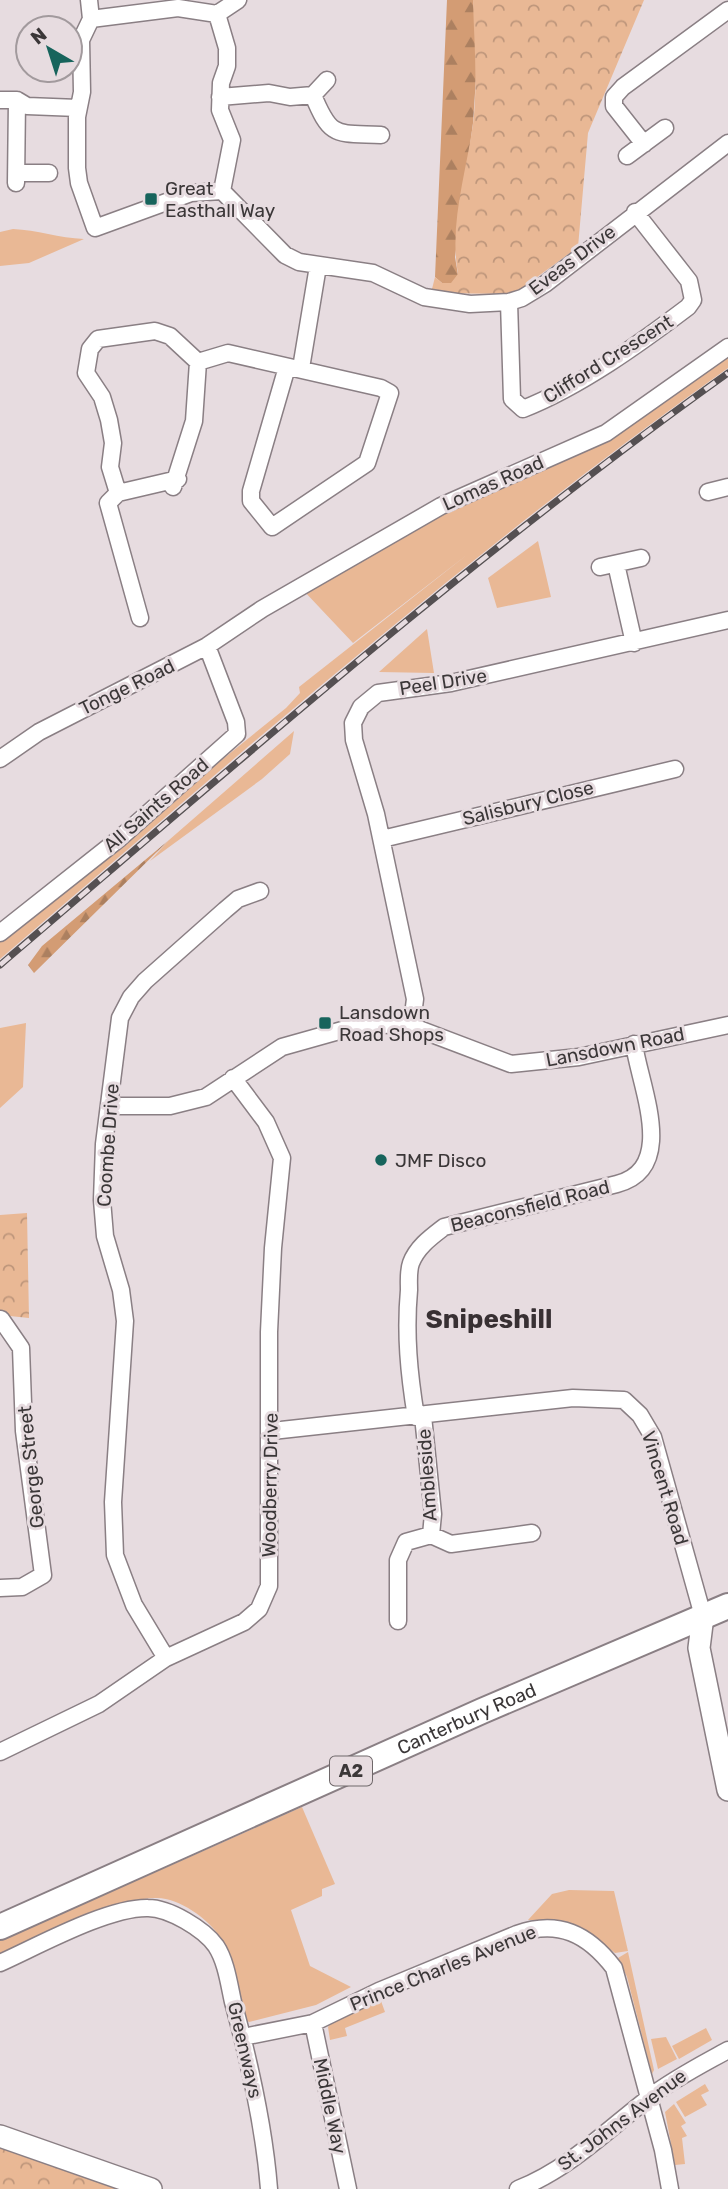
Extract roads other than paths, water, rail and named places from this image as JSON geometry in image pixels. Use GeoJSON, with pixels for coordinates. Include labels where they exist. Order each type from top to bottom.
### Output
{"type":"FeatureCollection","features":[{"type":"Feature","properties":{"kind":"main road","name":"A2"},"geometry":{"type":"LineString","coordinates":[[703,1616],[728,1606]]}},
{"type":"Feature","properties":{"kind":"main road","name":"Canterbury Road"},"geometry":{"type":"LineString","coordinates":[[0,1927],[482,1711],[703,1616]]}},
{"type":"Feature","properties":{"kind":"street"},"geometry":{"type":"LineString","coordinates":[[89,0],[91,19],[80,40],[82,92],[78,108],[79,183],[95,228],[191,193],[222,191],[232,140],[220,110],[219,97],[227,57],[217,14]]}},
{"type":"Feature","properties":{"kind":"street"},"geometry":{"type":"LineString","coordinates":[[91,19],[178,8],[217,14],[238,0]]}},
{"type":"Feature","properties":{"kind":"street"},"geometry":{"type":"LineString","coordinates":[[644,144],[614,106],[614,97],[623,87],[728,9]]}},
{"type":"Feature","properties":{"kind":"street"},"geometry":{"type":"LineString","coordinates":[[219,97],[269,93],[290,97],[313,95],[327,80]]}},
{"type":"Feature","properties":{"kind":"street"},"geometry":{"type":"LineString","coordinates":[[313,95],[325,124],[338,133],[380,135]]}},
{"type":"Feature","properties":{"kind":"street"},"geometry":{"type":"LineString","coordinates":[[49,173],[16,178],[8,100],[27,106],[78,108]]}},
{"type":"Feature","properties":{"kind":"street"},"geometry":{"type":"LineString","coordinates":[[627,156],[665,128]]}},
{"type":"Feature","properties":{"kind":"street","name":"Eveas Drive"},"geometry":{"type":"LineString","coordinates":[[222,191],[225,198],[285,255],[318,266],[373,273],[424,297],[470,304],[509,302],[522,298],[545,284],[635,212],[728,143]]}},
{"type":"Feature","properties":{"kind":"street","name":"Clifford Crescent"},"geometry":{"type":"LineString","coordinates":[[509,302],[512,399],[523,409],[550,397],[645,340],[688,307],[693,300],[689,281],[635,212]]}},
{"type":"Feature","properties":{"kind":"street"},"geometry":{"type":"LineString","coordinates":[[198,362],[228,352],[294,367],[381,388],[390,393],[367,463],[272,527],[251,501],[251,491],[294,367],[318,266]]}},
{"type":"Feature","properties":{"kind":"street"},"geometry":{"type":"LineString","coordinates":[[118,493],[110,467],[113,443],[110,419],[102,397],[86,373],[90,349],[98,339],[155,331],[170,336],[198,362]]}},
{"type":"Feature","properties":{"kind":"street","name":"Lomas Road"},"geometry":{"type":"LineString","coordinates":[[254,614],[441,506],[606,433],[728,347]]}},
{"type":"Feature","properties":{"kind":"street"},"geometry":{"type":"LineString","coordinates":[[139,618],[108,503],[118,493],[175,483],[194,421],[198,362]]}},
{"type":"Feature","properties":{"kind":"street"},"geometry":{"type":"LineString","coordinates":[[634,643],[608,566],[641,558]]}},
{"type":"Feature","properties":{"kind":"street","name":"Tonge Road"},"geometry":{"type":"LineString","coordinates":[[0,759],[39,732],[207,646],[254,614]]}},
{"type":"Feature","properties":{"kind":"street","name":"Peel Drive"},"geometry":{"type":"LineString","coordinates":[[403,1023],[413,1015],[415,999],[382,839],[354,740],[353,723],[361,707],[379,693],[451,682],[728,620]]}},
{"type":"Feature","properties":{"kind":"street","name":"All Saints Road"},"geometry":{"type":"LineString","coordinates":[[0,933],[120,838],[237,734],[236,722],[207,646]]}},
{"type":"Feature","properties":{"kind":"street","name":"Salisbury Close"},"geometry":{"type":"LineString","coordinates":[[382,839],[675,769]]}},
{"type":"Feature","properties":{"kind":"street","name":"Coombe Drive"},"geometry":{"type":"LineString","coordinates":[[166,1658],[134,1605],[115,1555],[113,1502],[125,1321],[121,1290],[109,1257],[103,1215],[109,1106],[120,1018],[131,998],[145,981],[225,910],[238,900],[260,891]]}},
{"type":"Feature","properties":{"kind":"street","name":"Lansdown Road"},"geometry":{"type":"LineString","coordinates":[[109,1106],[156,1107],[185,1104],[206,1097],[293,1042],[346,1029],[403,1023],[511,1064],[579,1058],[728,1025]]}},
{"type":"Feature","properties":{"kind":"street","name":"Beaconsfield Road"},"geometry":{"type":"LineString","coordinates":[[419,1416],[408,1369],[406,1328],[411,1264],[417,1253],[422,1245],[444,1227],[617,1184],[638,1175],[648,1163],[652,1141],[634,1044]]}},
{"type":"Feature","properties":{"kind":"street","name":"Woodberry Drive"},"geometry":{"type":"LineString","coordinates":[[0,1752],[99,1704],[166,1658],[244,1622],[259,1609],[269,1586],[272,1431],[270,1320],[282,1158],[266,1122],[233,1078]]}},
{"type":"Feature","properties":{"kind":"street","name":"George Street"},"geometry":{"type":"LineString","coordinates":[[0,1588],[22,1587],[43,1575],[24,1431],[21,1348],[1,1320]]}},
{"type":"Feature","properties":{"kind":"street","name":"Vincent Road"},"geometry":{"type":"LineString","coordinates":[[272,1431],[573,1398],[624,1400],[640,1415],[653,1437],[703,1616]]}},
{"type":"Feature","properties":{"kind":"street","name":"Ambleside"},"geometry":{"type":"LineString","coordinates":[[419,1416],[433,1514],[430,1535]]}},
{"type":"Feature","properties":{"kind":"street","name":"Ambleside"},"geometry":{"type":"LineString","coordinates":[[398,1621],[398,1560],[406,1542],[430,1535],[451,1544],[532,1533]]}},
{"type":"Feature","properties":{"kind":"street"},"geometry":{"type":"LineString","coordinates":[[703,1616],[699,1648],[728,1790]]}},
{"type":"Feature","properties":{"kind":"street","name":"Greenways"},"geometry":{"type":"LineString","coordinates":[[0,1963],[126,1909],[152,1908],[191,1923],[217,1947],[243,2037],[265,2138],[269,2189]]}},
{"type":"Feature","properties":{"kind":"street","name":"Prince Charles Avenue"},"geometry":{"type":"LineString","coordinates":[[243,2037],[313,2024],[379,1991],[517,1934],[534,1928],[556,1926],[599,1948],[614,1968],[650,2097],[670,2189]]}},
{"type":"Feature","properties":{"kind":"street","name":"Middle Way"},"geometry":{"type":"LineString","coordinates":[[313,2024],[348,2189]]}},
{"type":"Feature","properties":{"kind":"street","name":"St. Johns Avenue"},"geometry":{"type":"LineString","coordinates":[[518,2189],[537,2182],[582,2152],[690,2068],[727,2051]]}},
{"type":"Feature","properties":{"kind":"street"},"geometry":{"type":"LineString","coordinates":[[0,2136],[151,2189]]}},
{"type":"Feature","properties":{"kind":"railway"},"geometry":{"type":"LineString","coordinates":[[0,965],[268,736],[448,587],[633,442],[728,373]]}},
{"type":"Feature","properties":{"kind":"place","name":"Great Easthall Way"},"geometry":{"type":"Point","coordinates":[151,199]}},
{"type":"Feature","properties":{"kind":"place","name":"Lansdown Road Shops"},"geometry":{"type":"Point","coordinates":[325,1023]}},
{"type":"Feature","properties":{"kind":"place","name":"JMF Disco"},"geometry":{"type":"Point","coordinates":[381,1160]}},
{"type":"Feature","properties":{"kind":"district","name":"Snipeshill"},"geometry":{"type":"Point","coordinates":[489,1319]}}]}
